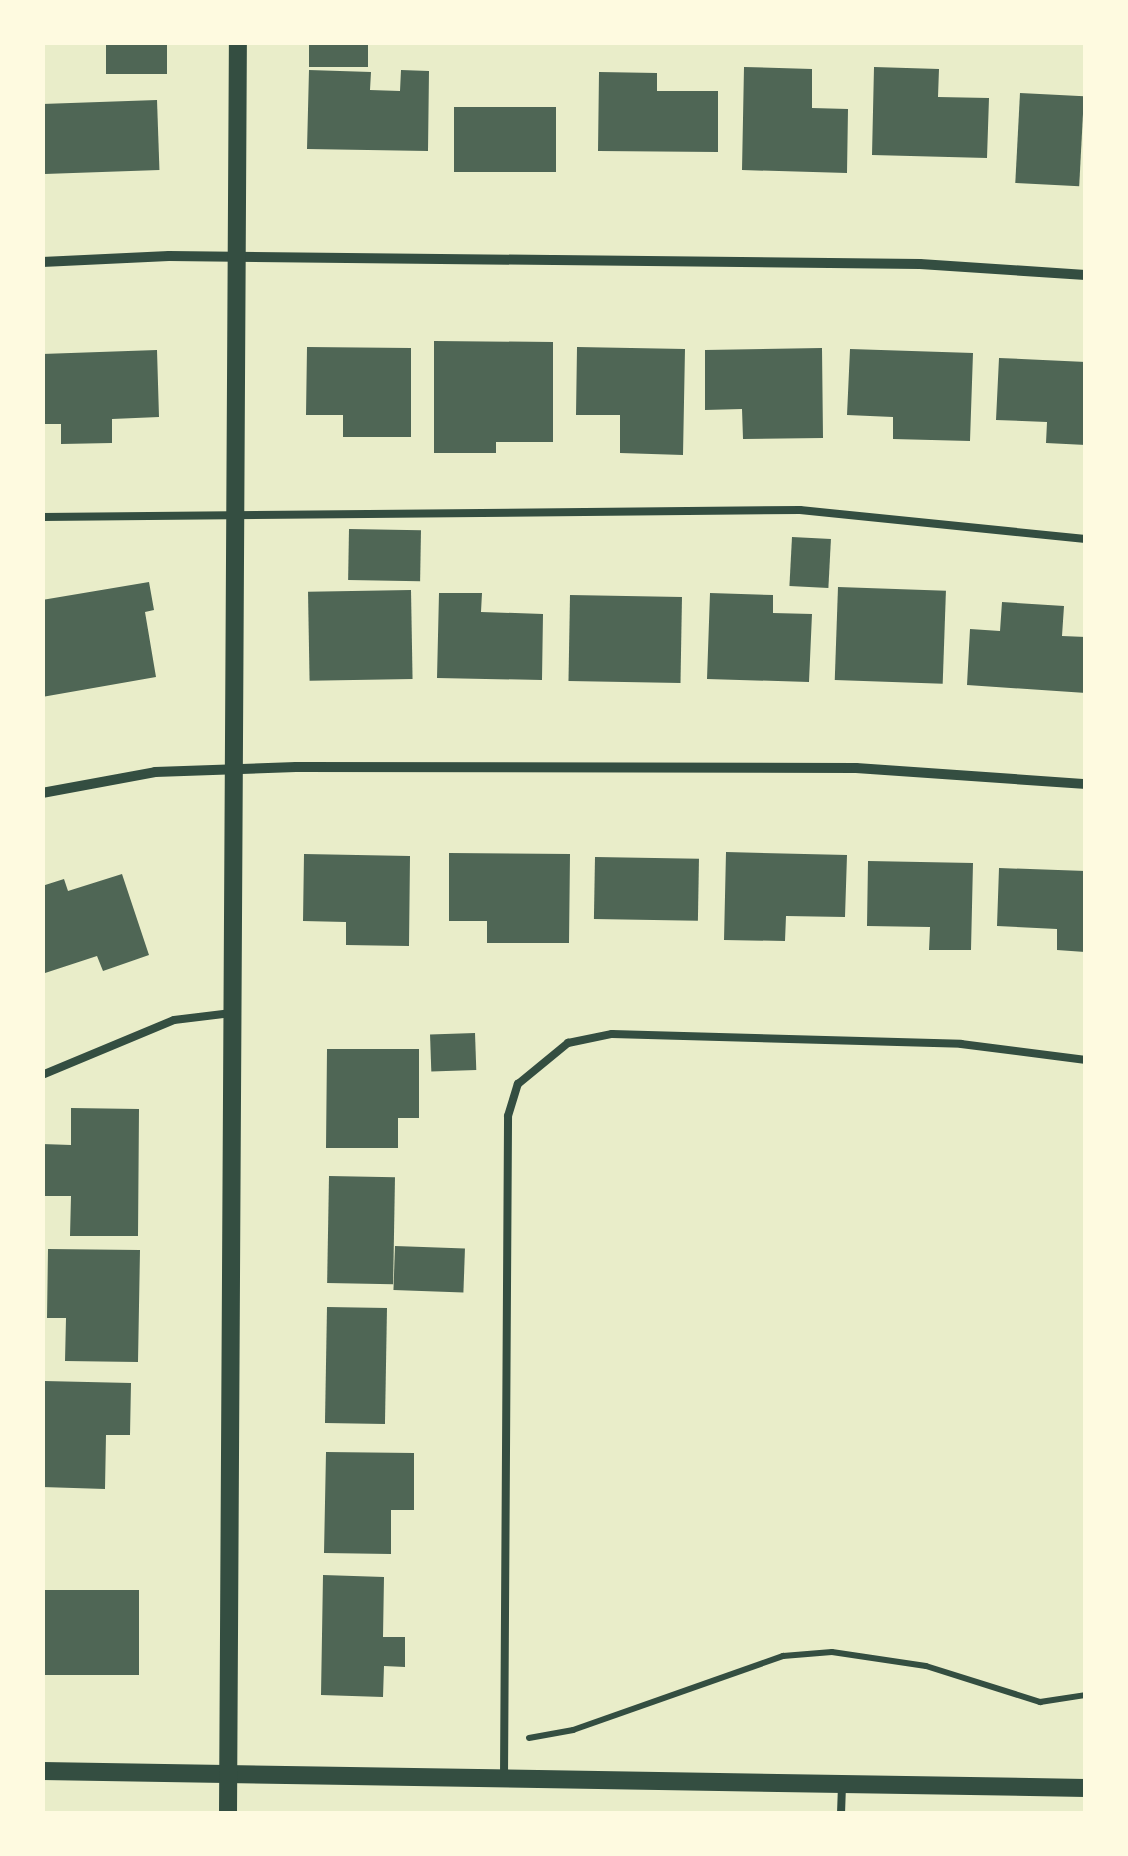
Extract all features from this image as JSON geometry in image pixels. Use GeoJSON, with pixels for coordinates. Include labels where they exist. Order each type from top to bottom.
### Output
{"type":"FeatureCollection","features":[{"type":"Feature","properties":{"kind":"street"},"geometry":{"type":"LineString","coordinates":[[228,1814],[238,42]]}},
{"type":"Feature","properties":{"kind":"street"},"geometry":{"type":"LineString","coordinates":[[42,262],[236,258],[920,264],[1086,275]]}},
{"type":"Feature","properties":{"kind":"street"},"geometry":{"type":"LineString","coordinates":[[42,793],[94,779],[234,769],[856,768],[1086,784]]}},
{"type":"Feature","properties":{"kind":"street"},"geometry":{"type":"LineString","coordinates":[[42,1771],[504,1782],[1086,1788]]}},
{"type":"Feature","properties":{"kind":"lane"},"geometry":{"type":"LineString","coordinates":[[42,517],[234,512],[800,510],[1086,539]]}},
{"type":"Feature","properties":{"kind":"lane"},"geometry":{"type":"LineString","coordinates":[[42,1075],[174,1020],[232,1013]]}},
{"type":"Feature","properties":{"kind":"lane"},"geometry":{"type":"LineString","coordinates":[[504,1782],[508,1116],[518,1084],[568,1043],[612,1034],[961,1044],[1086,1060]]}},
{"type":"Feature","properties":{"kind":"lane"},"geometry":{"type":"LineString","coordinates":[[841,1814],[842,1786]]}},
{"type":"Feature","properties":{"kind":"path"},"geometry":{"type":"LineString","coordinates":[[506,1738],[574,1730],[783,1656],[832,1652],[926,1666],[1040,1702],[1086,1694]]}},
{"type":"Feature","properties":{"kind":"building"},"geometry":{"type":"Polygon","coordinates":[[[106,42],[167,42],[167,74],[106,74],[106,42]]]}},
{"type":"Feature","properties":{"kind":"building"},"geometry":{"type":"Polygon","coordinates":[[[309,42],[368,42],[368,67],[309,67],[309,42]]]}},
{"type":"Feature","properties":{"kind":"building"},"geometry":{"type":"Polygon","coordinates":[[[744,67],[812,69],[812,108],[848,109],[847,173],[742,170],[744,67]]]}},
{"type":"Feature","properties":{"kind":"building"},"geometry":{"type":"Polygon","coordinates":[[[874,67],[939,69],[938,97],[989,98],[987,158],[872,155],[874,67]]]}},
{"type":"Feature","properties":{"kind":"building"},"geometry":{"type":"Polygon","coordinates":[[[309,70],[371,72],[370,90],[400,91],[401,70],[429,71],[428,151],[307,149],[309,70]]]}},
{"type":"Feature","properties":{"kind":"building"},"geometry":{"type":"Polygon","coordinates":[[[599,72],[657,73],[657,91],[718,91],[718,152],[598,151],[599,72]]]}},
{"type":"Feature","properties":{"kind":"building"},"geometry":{"type":"Polygon","coordinates":[[[1020,93],[1084,96],[1079,186],[1015,183],[1020,93]]]}},
{"type":"Feature","properties":{"kind":"building"},"geometry":{"type":"Polygon","coordinates":[[[157,100],[159,170],[45,174],[42,104],[157,100]]]}},
{"type":"Feature","properties":{"kind":"building"},"geometry":{"type":"Polygon","coordinates":[[[454,107],[556,107],[556,172],[454,172],[454,107]]]}},
{"type":"Feature","properties":{"kind":"building"},"geometry":{"type":"Polygon","coordinates":[[[434,341],[553,342],[553,442],[496,442],[496,453],[434,453],[434,341]]]}},
{"type":"Feature","properties":{"kind":"building"},"geometry":{"type":"Polygon","coordinates":[[[307,347],[411,348],[411,437],[343,437],[343,415],[306,415],[307,347]]]}},
{"type":"Feature","properties":{"kind":"building"},"geometry":{"type":"Polygon","coordinates":[[[577,347],[685,349],[683,455],[620,453],[620,415],[576,415],[577,347]]]}},
{"type":"Feature","properties":{"kind":"building"},"geometry":{"type":"Polygon","coordinates":[[[822,348],[823,438],[743,439],[742,409],[705,410],[705,350],[822,348]]]}},
{"type":"Feature","properties":{"kind":"building"},"geometry":{"type":"Polygon","coordinates":[[[850,349],[973,353],[970,441],[893,439],[893,417],[847,415],[850,349]]]}},
{"type":"Feature","properties":{"kind":"building"},"geometry":{"type":"Polygon","coordinates":[[[157,350],[159,417],[112,419],[112,443],[61,444],[61,424],[42,424],[42,354],[157,350]]]}},
{"type":"Feature","properties":{"kind":"building"},"geometry":{"type":"Polygon","coordinates":[[[999,358],[1086,362],[1086,445],[1046,443],[1047,422],[996,420],[999,358]]]}},
{"type":"Feature","properties":{"kind":"building"},"geometry":{"type":"Polygon","coordinates":[[[349,529],[421,530],[420,581],[348,580],[349,529]]]}},
{"type":"Feature","properties":{"kind":"building"},"geometry":{"type":"Polygon","coordinates":[[[792,537],[831,539],[828,588],[789,586],[792,537]]]}},
{"type":"Feature","properties":{"kind":"building"},"geometry":{"type":"Polygon","coordinates":[[[149,582],[154,610],[145,612],[156,677],[42,697],[42,600],[149,582]]]}},
{"type":"Feature","properties":{"kind":"building"},"geometry":{"type":"Polygon","coordinates":[[[838,587],[946,591],[943,684],[835,680],[838,587]]]}},
{"type":"Feature","properties":{"kind":"building"},"geometry":{"type":"Polygon","coordinates":[[[411,590],[413,679],[310,681],[308,592],[411,590]]]}},
{"type":"Feature","properties":{"kind":"building"},"geometry":{"type":"Polygon","coordinates":[[[439,593],[482,593],[481,612],[543,614],[542,680],[437,678],[439,593]]]}},
{"type":"Feature","properties":{"kind":"building"},"geometry":{"type":"Polygon","coordinates":[[[710,593],[773,595],[773,613],[812,614],[809,682],[707,679],[710,593]]]}},
{"type":"Feature","properties":{"kind":"building"},"geometry":{"type":"Polygon","coordinates":[[[570,595],[682,597],[680,683],[568,681],[570,595]]]}},
{"type":"Feature","properties":{"kind":"building"},"geometry":{"type":"Polygon","coordinates":[[[1002,602],[1064,606],[1062,636],[1086,637],[1086,693],[967,685],[970,629],[1000,631],[1002,602]]]}},
{"type":"Feature","properties":{"kind":"building"},"geometry":{"type":"Polygon","coordinates":[[[726,852],[847,855],[845,917],[786,916],[785,941],[724,940],[726,852]]]}},
{"type":"Feature","properties":{"kind":"building"},"geometry":{"type":"Polygon","coordinates":[[[449,853],[570,854],[569,943],[487,943],[487,921],[449,921],[449,853]]]}},
{"type":"Feature","properties":{"kind":"building"},"geometry":{"type":"Polygon","coordinates":[[[304,854],[410,856],[409,946],[346,945],[346,922],[303,921],[304,854]]]}},
{"type":"Feature","properties":{"kind":"building"},"geometry":{"type":"Polygon","coordinates":[[[595,857],[699,859],[698,921],[594,919],[595,857]]]}},
{"type":"Feature","properties":{"kind":"building"},"geometry":{"type":"Polygon","coordinates":[[[868,861],[973,863],[971,950],[929,950],[930,927],[867,926],[868,861]]]}},
{"type":"Feature","properties":{"kind":"building"},"geometry":{"type":"Polygon","coordinates":[[[999,868],[1086,871],[1085,952],[1057,950],[1057,929],[997,926],[999,868]]]}},
{"type":"Feature","properties":{"kind":"building"},"geometry":{"type":"Polygon","coordinates":[[[122,874],[149,955],[103,971],[97,956],[42,974],[42,886],[64,879],[68,891],[122,874]]]}},
{"type":"Feature","properties":{"kind":"building"},"geometry":{"type":"Polygon","coordinates":[[[475,1033],[476,1070],[431,1072],[430,1035],[475,1033]]]}},
{"type":"Feature","properties":{"kind":"building"},"geometry":{"type":"Polygon","coordinates":[[[327,1049],[419,1049],[419,1118],[398,1118],[398,1148],[326,1148],[327,1049]]]}},
{"type":"Feature","properties":{"kind":"building"},"geometry":{"type":"Polygon","coordinates":[[[71,1108],[139,1109],[138,1236],[70,1236],[71,1196],[42,1196],[42,1144],[71,1145],[71,1108]]]}},
{"type":"Feature","properties":{"kind":"building"},"geometry":{"type":"Polygon","coordinates":[[[329,1176],[395,1177],[393,1284],[327,1283],[329,1176]]]}},
{"type":"Feature","properties":{"kind":"building"},"geometry":{"type":"Polygon","coordinates":[[[395,1246],[465,1248],[463,1292],[393,1290],[395,1246]]]}},
{"type":"Feature","properties":{"kind":"building"},"geometry":{"type":"Polygon","coordinates":[[[48,1249],[140,1250],[138,1362],[65,1361],[66,1318],[47,1318],[48,1249]]]}},
{"type":"Feature","properties":{"kind":"building"},"geometry":{"type":"Polygon","coordinates":[[[327,1307],[387,1308],[385,1424],[325,1423],[327,1307]]]}},
{"type":"Feature","properties":{"kind":"building"},"geometry":{"type":"Polygon","coordinates":[[[44,1381],[131,1383],[130,1435],[106,1435],[105,1489],[42,1487],[44,1381]]]}},
{"type":"Feature","properties":{"kind":"building"},"geometry":{"type":"Polygon","coordinates":[[[326,1452],[414,1453],[414,1510],[391,1510],[391,1554],[324,1553],[326,1452]]]}},
{"type":"Feature","properties":{"kind":"building"},"geometry":{"type":"Polygon","coordinates":[[[323,1575],[384,1577],[383,1637],[405,1637],[405,1667],[384,1666],[383,1697],[321,1695],[323,1575]]]}},
{"type":"Feature","properties":{"kind":"building"},"geometry":{"type":"Polygon","coordinates":[[[42,1590],[139,1590],[139,1675],[42,1675],[42,1590]]]}}]}
